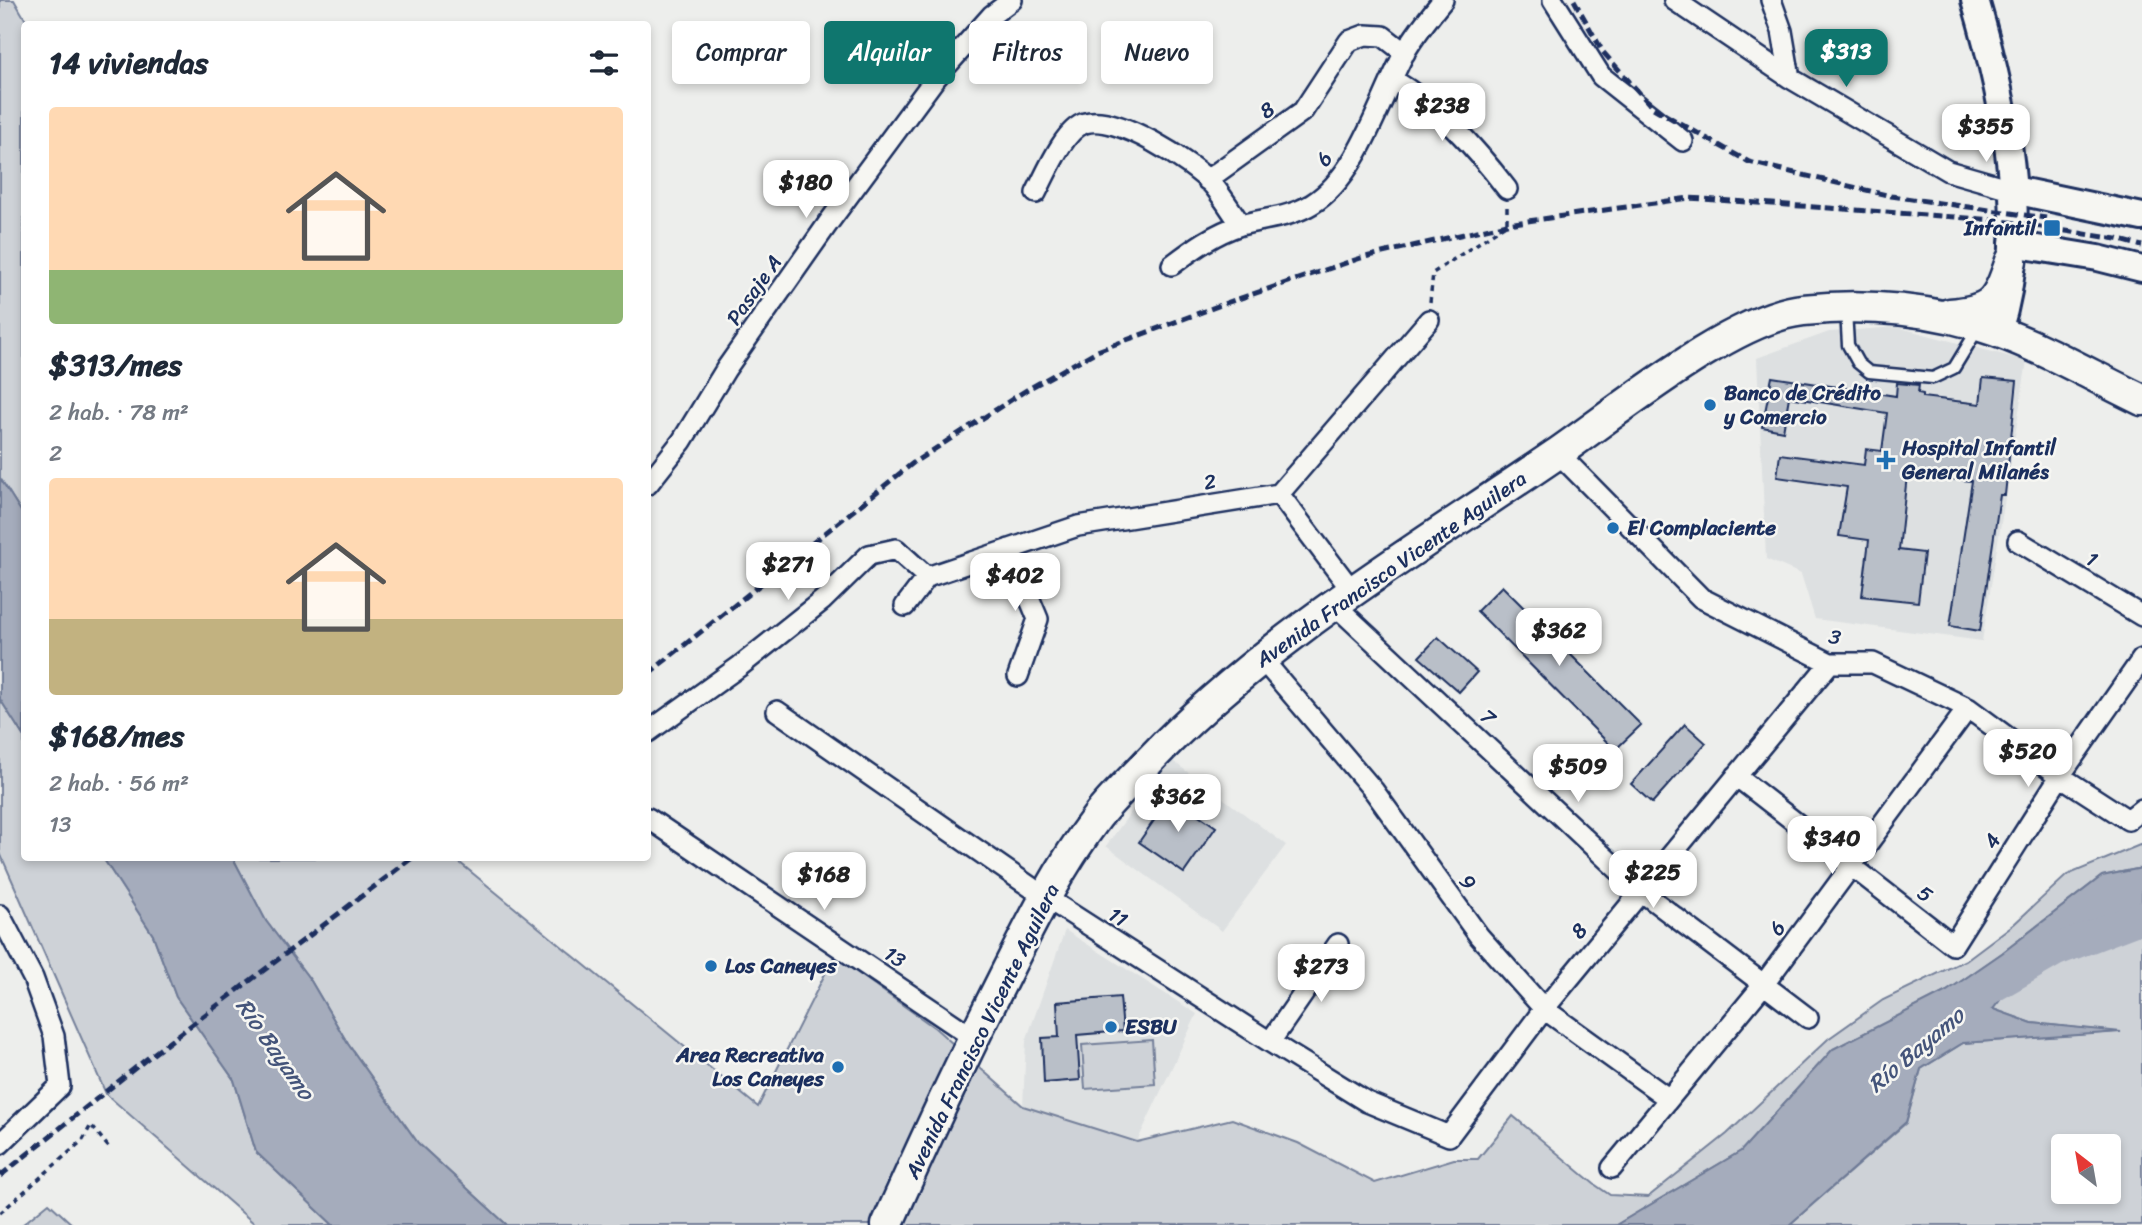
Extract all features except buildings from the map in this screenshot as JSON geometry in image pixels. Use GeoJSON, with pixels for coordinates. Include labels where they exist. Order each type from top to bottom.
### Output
{"type":"FeatureCollection","features":[{"type":"Feature","properties":{"kind":"main road"},"geometry":{"type":"LineString","coordinates":[[1975,0],[1990,50],[2014,190],[2012,253],[2006,307],[1989,328]]}},
{"type":"Feature","properties":{"kind":"main road"},"geometry":{"type":"LineString","coordinates":[[2014,190],[2142,217]]}},
{"type":"Feature","properties":{"kind":"main road"},"geometry":{"type":"LineString","coordinates":[[1938,315],[1975,312],[1998,297],[2012,253]]}},
{"type":"Feature","properties":{"kind":"main road","name":"Avenida Francisco Vicente Aguilera"},"geometry":{"type":"LineString","coordinates":[[887,1224],[974,1038],[1045,897],[1098,815],[1203,705],[1262,659],[1344,598],[1658,382],[1760,322],[1797,310],[1846,306],[1938,315],[1989,328],[2142,400]]}},
{"type":"Feature","properties":{"kind":"street","name":"Pasaje A"},"geometry":{"type":"LineString","coordinates":[[651,480],[682,441],[726,369],[829,222],[934,80],[992,15],[1012,0]]}},
{"type":"Feature","properties":{"kind":"street","name":"6"},"geometry":{"type":"LineString","coordinates":[[1172,265],[1198,244],[1241,225],[1282,217],[1312,204],[1338,181],[1366,132],[1405,52],[1443,0]]}},
{"type":"Feature","properties":{"kind":"street"},"geometry":{"type":"LineString","coordinates":[[1553,0],[1601,76],[1683,141]]}},
{"type":"Feature","properties":{"kind":"street"},"geometry":{"type":"LineString","coordinates":[[1674,0],[1790,78],[1948,171],[2014,190]]}},
{"type":"Feature","properties":{"kind":"street"},"geometry":{"type":"LineString","coordinates":[[1771,0],[1782,31],[1790,78]]}},
{"type":"Feature","properties":{"kind":"street","name":"8"},"geometry":{"type":"LineString","coordinates":[[1207,180],[1303,111],[1349,41],[1365,35],[1382,36],[1405,52]]}},
{"type":"Feature","properties":{"kind":"street"},"geometry":{"type":"LineString","coordinates":[[1392,79],[1450,122],[1507,189]]}},
{"type":"Feature","properties":{"kind":"street"},"geometry":{"type":"LineString","coordinates":[[1036,193],[1066,137],[1084,122],[1105,123],[1138,134],[1184,159],[1207,180],[1241,225]]}},
{"type":"Feature","properties":{"kind":"street"},"geometry":{"type":"LineString","coordinates":[[2012,253],[2098,258],[2142,269]]}},
{"type":"Feature","properties":{"kind":"street"},"geometry":{"type":"LineString","coordinates":[[1279,494],[1429,320]]}},
{"type":"Feature","properties":{"kind":"street","name":"3"},"geometry":{"type":"LineString","coordinates":[[1558,453],[1701,598],[1830,663],[1873,663],[1968,708],[2060,776],[2135,814]]}},
{"type":"Feature","properties":{"kind":"street","name":"2"},"geometry":{"type":"LineString","coordinates":[[927,577],[1078,526],[1279,494]]}},
{"type":"Feature","properties":{"kind":"street","name":"7"},"geometry":{"type":"LineString","coordinates":[[1279,494],[1344,598],[1642,892],[1808,1018]]}},
{"type":"Feature","properties":{"kind":"street","name":"1"},"geometry":{"type":"LineString","coordinates":[[2018,541],[2142,616]]}},
{"type":"Feature","properties":{"kind":"street"},"geometry":{"type":"LineString","coordinates":[[1009,549],[1038,619],[1018,676]]}},
{"type":"Feature","properties":{"kind":"street"},"geometry":{"type":"LineString","coordinates":[[651,730],[740,666],[823,600],[869,555],[896,550],[927,577],[905,607]]}},
{"type":"Feature","properties":{"kind":"street","name":"9"},"geometry":{"type":"LineString","coordinates":[[1262,659],[1374,791],[1479,936],[1544,1009],[1670,1098]]}},
{"type":"Feature","properties":{"kind":"street","name":"4"},"geometry":{"type":"LineString","coordinates":[[1953,945],[2060,776],[2142,659]]}},
{"type":"Feature","properties":{"kind":"street","name":"8"},"geometry":{"type":"LineString","coordinates":[[1449,1136],[1544,1009],[1830,663]]}},
{"type":"Feature","properties":{"kind":"street","name":"6"},"geometry":{"type":"LineString","coordinates":[[1612,1168],[1764,984],[1968,708]]}},
{"type":"Feature","properties":{"kind":"street","name":"11"},"geometry":{"type":"LineString","coordinates":[[777,711],[1045,897],[1270,1042],[1367,1102],[1449,1136]]}},
{"type":"Feature","properties":{"kind":"street","name":"5"},"geometry":{"type":"LineString","coordinates":[[1736,776],[1953,945]]}},
{"type":"Feature","properties":{"kind":"street","name":"13"},"geometry":{"type":"LineString","coordinates":[[651,820],[974,1038]]}},
{"type":"Feature","properties":{"kind":"street"},"geometry":{"type":"LineString","coordinates":[[0,915],[33,978],[54,1036],[60,1086],[0,1144]]}},
{"type":"Feature","properties":{"kind":"street"},"geometry":{"type":"LineString","coordinates":[[1270,1042],[1338,944]]}},
{"type":"Feature","properties":{"kind":"lane"},"geometry":{"type":"LineString","coordinates":[[1846,306],[1848,345],[1858,363],[1869,372],[1933,378],[1954,368],[1989,328]]}},
{"type":"Feature","properties":{"kind":"path"},"geometry":{"type":"LineString","coordinates":[[1429,320],[1433,273],[1507,224],[1507,189]]}},
{"type":"Feature","properties":{"kind":"path"},"geometry":{"type":"LineString","coordinates":[[0,1213],[83,1140],[91,1125],[110,1149]]}},
{"type":"Feature","properties":{"kind":"shaded area"},"geometry":{"type":"Polygon","coordinates":[[[0,0],[14,0],[26,21],[21,21],[21,511],[0,478],[0,0]]]}},
{"type":"Feature","properties":{"kind":"shaded area","name":"Hospital Infantil General Milanés"},"geometry":{"type":"Polygon","coordinates":[[[1897,327],[2027,361],[1982,641],[1815,619],[1801,574],[1766,559],[1757,358],[1829,332],[1897,327]]]}},
{"type":"Feature","properties":{"kind":"shaded area"},"geometry":{"type":"Polygon","coordinates":[[[0,699],[21,732],[21,861],[105,861],[153,935],[176,997],[234,1080],[256,1152],[333,1225],[256,1225],[106,1094],[0,853],[0,699]]]}},
{"type":"Feature","properties":{"kind":"shaded area"},"geometry":{"type":"Polygon","coordinates":[[[1170,759],[1286,845],[1222,931],[1106,846],[1170,759]]]}},
{"type":"Feature","properties":{"kind":"shaded area"},"geometry":{"type":"Polygon","coordinates":[[[2142,844],[2142,868],[2102,876],[2002,953],[1947,991],[1833,1049],[1741,1151],[1616,1225],[507,1225],[418,1143],[348,1044],[311,981],[266,921],[235,861],[458,861],[758,1107],[834,956],[935,1028],[1023,1106],[1137,1142],[1232,1119],[1298,1143],[1375,1183],[1454,1159],[1478,1159],[1513,1116],[1610,1195],[1648,1197],[1727,1134],[1828,1039],[1883,1000],[1966,960],[2014,924],[2067,875],[2142,844]]]}},
{"type":"Feature","properties":{"kind":"shaded area"},"geometry":{"type":"Polygon","coordinates":[[[2142,902],[2142,1225],[1789,1225],[1906,1123],[1921,1069],[1963,1043],[2115,1032],[2032,1023],[1993,1009],[2037,953],[2142,902]]]}},
{"type":"Feature","properties":{"kind":"shaded area","name":"ESBU"},"geometry":{"type":"Polygon","coordinates":[[[1065,930],[1197,1014],[1137,1142],[1023,1106],[1026,1041],[1065,930]]]}},
{"type":"Feature","properties":{"kind":"shaded area"},"geometry":{"type":"Polygon","coordinates":[[[1152,1040],[1155,1084],[1085,1089],[1082,1045],[1152,1040]]]}},
{"type":"Feature","properties":{"kind":"shaded area"},"geometry":{"type":"Polygon","coordinates":[[[49,1203],[73,1225],[22,1225],[49,1203]]]}},
{"type":"Feature","properties":{"kind":"water"},"geometry":{"type":"Polygon","coordinates":[[[0,478],[21,511],[21,732],[0,699],[0,478]]]}},
{"type":"Feature","properties":{"kind":"water"},"geometry":{"type":"Polygon","coordinates":[[[105,861],[235,861],[266,921],[311,981],[348,1044],[418,1143],[507,1225],[333,1225],[256,1152],[234,1080],[176,997],[153,935],[105,861]]]}},
{"type":"Feature","properties":{"kind":"water"},"geometry":{"type":"Polygon","coordinates":[[[2142,868],[2142,902],[2037,953],[1993,1009],[2032,1023],[2121,1032],[1963,1043],[1921,1069],[1906,1122],[1789,1225],[1616,1225],[1741,1151],[1833,1049],[1947,991],[2002,953],[2102,876],[2142,868]]]}},
{"type":"Feature","properties":{"kind":"waterway","name":"Río Bayamo"},"geometry":{"type":"LineString","coordinates":[[1992,987],[2056,950],[2142,917]]}},
{"type":"Feature","properties":{"kind":"railway"},"geometry":{"type":"LineString","coordinates":[[1574,0],[1603,52],[1653,108],[1749,162],[1891,196],[2046,218]]}},
{"type":"Feature","properties":{"kind":"railway"},"geometry":{"type":"LineString","coordinates":[[651,672],[913,463],[1028,389],[1097,351],[1226,303],[1361,258],[1507,224],[1689,198],[1996,220],[2117,239],[2142,246]]}},
{"type":"Feature","properties":{"kind":"railway"},"geometry":{"type":"LineString","coordinates":[[0,1176],[144,1061],[408,861]]}},
{"type":"Feature","properties":{"kind":"place","name":"Infantil"},"geometry":{"type":"Point","coordinates":[2052,228]}},
{"type":"Feature","properties":{"kind":"place","name":"Banco de Crédito y Comercio"},"geometry":{"type":"Point","coordinates":[1710,405]}},
{"type":"Feature","properties":{"kind":"place","name":"Hospital Infantil General Milanés"},"geometry":{"type":"Point","coordinates":[1886,460]}},
{"type":"Feature","properties":{"kind":"place","name":"El Complaciente"},"geometry":{"type":"Point","coordinates":[1613,528]}},
{"type":"Feature","properties":{"kind":"place","name":"Los Caneyes"},"geometry":{"type":"Point","coordinates":[711,966]}},
{"type":"Feature","properties":{"kind":"place","name":"ESBU"},"geometry":{"type":"Point","coordinates":[1111,1027]}},
{"type":"Feature","properties":{"kind":"place","name":"Area Recreativa Los Caneyes"},"geometry":{"type":"Point","coordinates":[838,1067]}}]}
